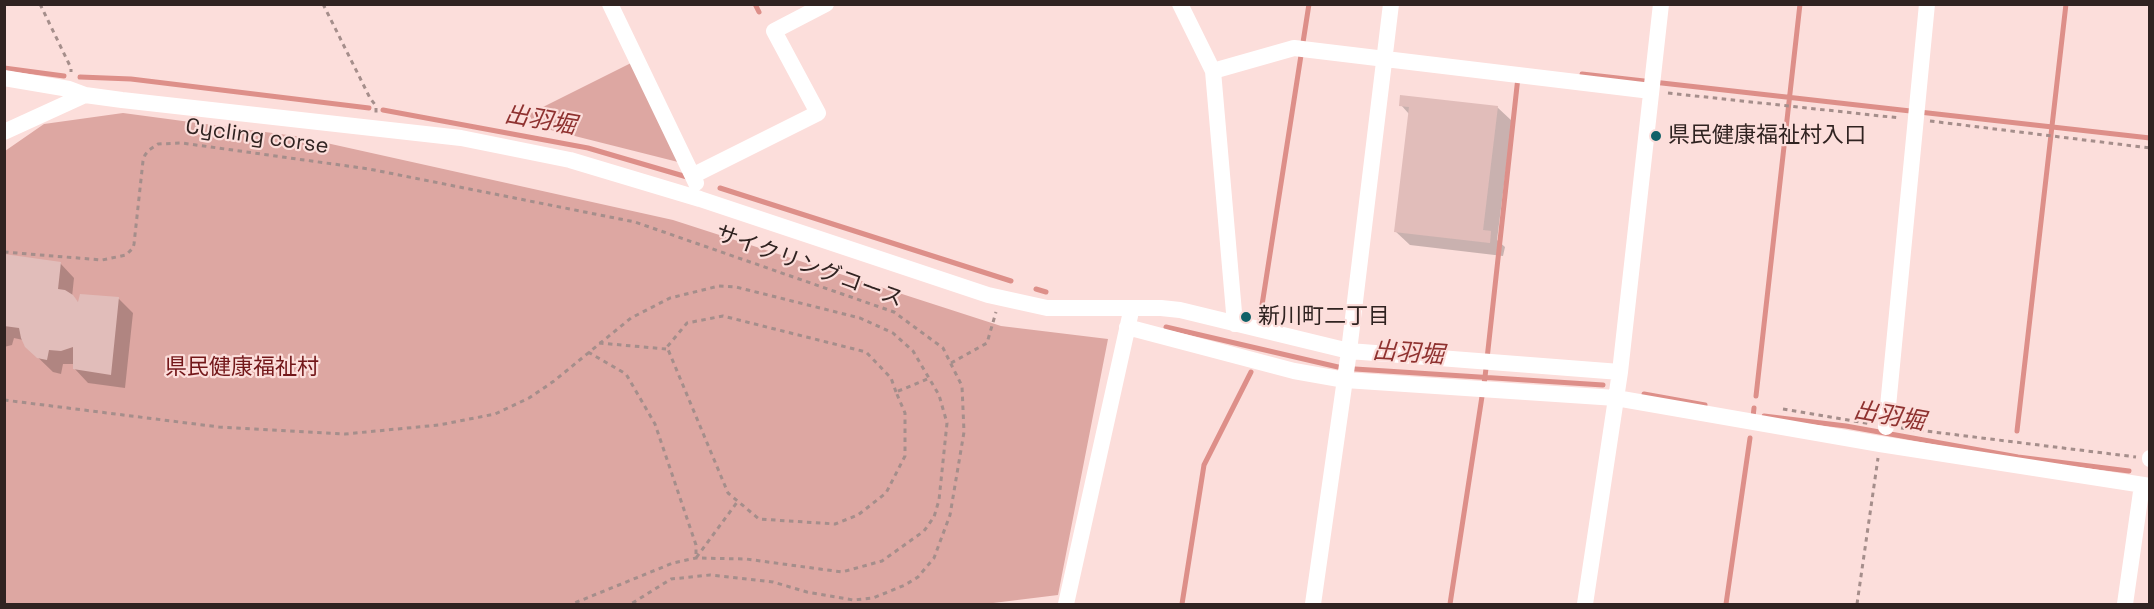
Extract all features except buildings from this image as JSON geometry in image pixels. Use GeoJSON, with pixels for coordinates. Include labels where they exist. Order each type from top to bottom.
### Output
{"type":"FeatureCollection","features":[{"type":"Feature","properties":{"kind":"street"},"geometry":{"type":"LineString","coordinates":[[610,4],[694,175],[700,199]]}},
{"type":"Feature","properties":{"kind":"street"},"geometry":{"type":"LineString","coordinates":[[694,175],[818,113],[774,31],[826,4]]}},
{"type":"Feature","properties":{"kind":"street"},"geometry":{"type":"LineString","coordinates":[[1180,4],[1213,71],[1235,324]]}},
{"type":"Feature","properties":{"kind":"street"},"geometry":{"type":"LineString","coordinates":[[1313,604],[1349,351],[1392,4]]}},
{"type":"Feature","properties":{"kind":"street"},"geometry":{"type":"LineString","coordinates":[[1585,604],[1620,372],[1661,4]]}},
{"type":"Feature","properties":{"kind":"street"},"geometry":{"type":"LineString","coordinates":[[1886,427],[1927,4]]}},
{"type":"Feature","properties":{"kind":"street"},"geometry":{"type":"LineString","coordinates":[[1213,71],[1294,48],[1651,91]]}},
{"type":"Feature","properties":{"kind":"street"},"geometry":{"type":"LineString","coordinates":[[4,78],[77,92],[461,138],[570,160],[700,199],[1001,298],[1047,308],[1180,310],[1349,351],[1620,372]]}},
{"type":"Feature","properties":{"kind":"street"},"geometry":{"type":"LineString","coordinates":[[4,132],[77,92]]}},
{"type":"Feature","properties":{"kind":"street"},"geometry":{"type":"LineString","coordinates":[[1067,604],[1131,309]]}},
{"type":"Feature","properties":{"kind":"street"},"geometry":{"type":"LineString","coordinates":[[1127,327],[1294,371],[1345,380],[1616,398],[1881,444],[2146,486],[2125,604]]}},
{"type":"Feature","properties":{"kind":"path"},"geometry":{"type":"LineString","coordinates":[[40,4],[71,68],[77,92]]}},
{"type":"Feature","properties":{"kind":"path"},"geometry":{"type":"LineString","coordinates":[[323,4],[376,106],[376,128]]}},
{"type":"Feature","properties":{"kind":"path","name":"サイクリングコース"},"geometry":{"type":"LineString","coordinates":[[4,252],[102,260],[126,255],[134,244],[142,161],[149,150],[158,144],[182,143],[369,169],[635,222],[894,312],[943,348],[962,386],[964,432],[950,515],[934,558],[918,577],[873,598],[853,600],[807,592],[773,582],[710,575],[671,579],[631,604]]}},
{"type":"Feature","properties":{"kind":"path"},"geometry":{"type":"LineString","coordinates":[[4,400],[219,428],[345,434],[439,425],[495,414],[541,391],[631,318],[669,298],[719,286],[736,287],[860,318],[893,333],[913,351],[939,395],[947,423],[939,500],[934,517],[924,531],[882,561],[842,573],[746,559],[696,558],[673,563],[573,604]]}},
{"type":"Feature","properties":{"kind":"path"},"geometry":{"type":"LineString","coordinates":[[951,363],[987,343],[1001,298]]}},
{"type":"Feature","properties":{"kind":"path"},"geometry":{"type":"LineString","coordinates":[[723,315],[866,352],[891,378],[896,392],[905,413],[905,456],[885,493],[858,515],[834,524],[759,519],[728,493],[667,347],[687,324],[723,315]]}},
{"type":"Feature","properties":{"kind":"path"},"geometry":{"type":"LineString","coordinates":[[599,343],[666,349]]}},
{"type":"Feature","properties":{"kind":"path"},"geometry":{"type":"LineString","coordinates":[[588,352],[626,375],[656,424],[696,545],[696,558]]}},
{"type":"Feature","properties":{"kind":"path"},"geometry":{"type":"LineString","coordinates":[[896,392],[930,378]]}},
{"type":"Feature","properties":{"kind":"path"},"geometry":{"type":"LineString","coordinates":[[1857,604],[1881,444]]}},
{"type":"Feature","properties":{"kind":"path"},"geometry":{"type":"LineString","coordinates":[[696,558],[738,501]]}},
{"type":"Feature","properties":{"kind":"green space"},"geometry":{"type":"Polygon","coordinates":[[[633,62],[682,163],[535,126],[529,114],[633,62]]]}},
{"type":"Feature","properties":{"kind":"green space","name":"県民健康福祉村"},"geometry":{"type":"Polygon","coordinates":[[[123,113],[295,136],[673,220],[1001,326],[1108,339],[1058,595],[985,604],[5,604],[5,151],[44,124],[123,113]]]}},
{"type":"Feature","properties":{"kind":"waterway"},"geometry":{"type":"LineString","coordinates":[[755,4],[759,12]]}},
{"type":"Feature","properties":{"kind":"waterway"},"geometry":{"type":"LineString","coordinates":[[1260,318],[1309,4]]}},
{"type":"Feature","properties":{"kind":"waterway"},"geometry":{"type":"LineString","coordinates":[[1756,396],[1800,4]]}},
{"type":"Feature","properties":{"kind":"waterway"},"geometry":{"type":"LineString","coordinates":[[2017,431],[2066,4]]}},
{"type":"Feature","properties":{"kind":"waterway","name":"出羽堀"},"geometry":{"type":"LineString","coordinates":[[4,68],[64,76]]}},
{"type":"Feature","properties":{"kind":"waterway"},"geometry":{"type":"LineString","coordinates":[[1582,74],[2150,138]]}},
{"type":"Feature","properties":{"kind":"waterway","name":"出羽堀"},"geometry":{"type":"LineString","coordinates":[[80,77],[131,79],[369,108]]}},
{"type":"Feature","properties":{"kind":"waterway"},"geometry":{"type":"LineString","coordinates":[[1450,604],[1485,377],[1518,77]]}},
{"type":"Feature","properties":{"kind":"waterway","name":"出羽堀"},"geometry":{"type":"LineString","coordinates":[[383,110],[588,148],[687,177]]}},
{"type":"Feature","properties":{"kind":"waterway","name":"出羽堀"},"geometry":{"type":"LineString","coordinates":[[720,188],[1011,281]]}},
{"type":"Feature","properties":{"kind":"waterway","name":"出羽堀"},"geometry":{"type":"LineString","coordinates":[[1036,289],[1046,292]]}},
{"type":"Feature","properties":{"kind":"waterway","name":"出羽堀"},"geometry":{"type":"LineString","coordinates":[[1166,327],[1338,367]]}},
{"type":"Feature","properties":{"kind":"waterway","name":"出羽堀"},"geometry":{"type":"LineString","coordinates":[[1355,369],[1603,385]]}},
{"type":"Feature","properties":{"kind":"waterway"},"geometry":{"type":"LineString","coordinates":[[1182,604],[1204,465],[1251,372]]}},
{"type":"Feature","properties":{"kind":"waterway","name":"出羽堀"},"geometry":{"type":"LineString","coordinates":[[1644,394],[1705,405]]}},
{"type":"Feature","properties":{"kind":"waterway","name":"出羽堀"},"geometry":{"type":"LineString","coordinates":[[1753,417],[1754,408]]}},
{"type":"Feature","properties":{"kind":"waterway","name":"出羽堀"},"geometry":{"type":"LineString","coordinates":[[1764,416],[1846,426],[2018,457],[2129,471]]}},
{"type":"Feature","properties":{"kind":"waterway"},"geometry":{"type":"LineString","coordinates":[[1726,604],[1750,438]]}},
{"type":"Feature","properties":{"kind":"place","name":"県民健康福祉村入口"},"geometry":{"type":"Point","coordinates":[1656,136]}},
{"type":"Feature","properties":{"kind":"place","name":"新川町二丁目"},"geometry":{"type":"Point","coordinates":[1246,317]}}]}
